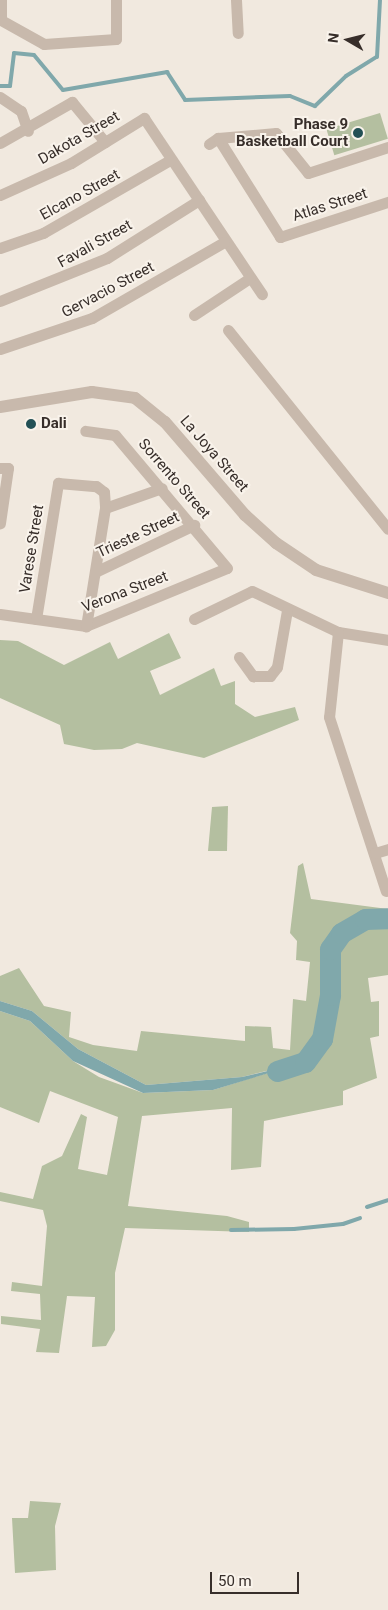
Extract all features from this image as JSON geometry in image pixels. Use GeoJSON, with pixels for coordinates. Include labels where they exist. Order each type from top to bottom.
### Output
{"type":"FeatureCollection","features":[{"type":"Feature","properties":{"kind":"street"},"geometry":{"type":"LineString","coordinates":[[1,0],[1,20],[44,44],[116,39],[116,0]]}},
{"type":"Feature","properties":{"kind":"street"},"geometry":{"type":"LineString","coordinates":[[236,0],[238,33]]}},
{"type":"Feature","properties":{"kind":"street"},"geometry":{"type":"LineString","coordinates":[[0,97],[21,110],[28,131]]}},
{"type":"Feature","properties":{"kind":"street"},"geometry":{"type":"LineString","coordinates":[[0,143],[28,131],[72,102],[105,142]]}},
{"type":"Feature","properties":{"kind":"street","name":"Dakota Street"},"geometry":{"type":"LineString","coordinates":[[0,195],[71,163],[144,118],[170,160]]}},
{"type":"Feature","properties":{"kind":"street","name":"Atlas Street"},"geometry":{"type":"LineString","coordinates":[[388,147],[308,173],[276,133],[213,141],[280,237],[388,202]]}},
{"type":"Feature","properties":{"kind":"street"},"geometry":{"type":"LineString","coordinates":[[170,160],[199,200],[224,242],[262,294]]}},
{"type":"Feature","properties":{"kind":"street","name":"Elcano Street"},"geometry":{"type":"LineString","coordinates":[[0,248],[52,229],[170,160]]}},
{"type":"Feature","properties":{"kind":"street","name":"Favali Street"},"geometry":{"type":"LineString","coordinates":[[0,301],[108,258],[199,200]]}},
{"type":"Feature","properties":{"kind":"street","name":"Gervacio Street"},"geometry":{"type":"LineString","coordinates":[[0,349],[92,318],[224,242]]}},
{"type":"Feature","properties":{"kind":"street"},"geometry":{"type":"LineString","coordinates":[[194,315],[250,278]]}},
{"type":"Feature","properties":{"kind":"street"},"geometry":{"type":"LineString","coordinates":[[228,330],[388,529]]}},
{"type":"Feature","properties":{"kind":"street","name":"La Joya Street"},"geometry":{"type":"LineString","coordinates":[[0,407],[92,392],[135,398],[165,422],[246,515],[276,543],[316,570],[388,593]]}},
{"type":"Feature","properties":{"kind":"street","name":"Sorrento Street"},"geometry":{"type":"LineString","coordinates":[[85,431],[115,435],[194,525],[227,568]]}},
{"type":"Feature","properties":{"kind":"street"},"geometry":{"type":"LineString","coordinates":[[0,468],[8,468],[0,522]]}},
{"type":"Feature","properties":{"kind":"street","name":"Varese Street"},"geometry":{"type":"LineString","coordinates":[[36,619],[58,483],[96,486],[104,492],[105,508]]}},
{"type":"Feature","properties":{"kind":"street"},"geometry":{"type":"LineString","coordinates":[[86,626],[105,508],[162,488]]}},
{"type":"Feature","properties":{"kind":"street","name":"Trieste Street"},"geometry":{"type":"LineString","coordinates":[[95,572],[194,525]]}},
{"type":"Feature","properties":{"kind":"street","name":"Verona Street"},"geometry":{"type":"LineString","coordinates":[[0,614],[86,626],[227,568]]}},
{"type":"Feature","properties":{"kind":"street"},"geometry":{"type":"LineString","coordinates":[[194,619],[252,592],[287,610],[338,632],[388,640]]}},
{"type":"Feature","properties":{"kind":"street"},"geometry":{"type":"LineString","coordinates":[[239,657],[253,676],[270,676],[277,667],[287,610]]}},
{"type":"Feature","properties":{"kind":"street"},"geometry":{"type":"LineString","coordinates":[[338,632],[329,717],[386,891]]}},
{"type":"Feature","properties":{"kind":"street"},"geometry":{"type":"LineString","coordinates":[[375,853],[388,849]]}},
{"type":"Feature","properties":{"kind":"green space","name":"Phase 9 Basketball Court"},"geometry":{"type":"Polygon","coordinates":[[[380,113],[388,139],[334,155],[326,129],[380,113]]]}},
{"type":"Feature","properties":{"kind":"green space"},"geometry":{"type":"Polygon","coordinates":[[[169,633],[181,658],[150,671],[160,695],[214,668],[221,686],[235,681],[235,704],[255,717],[295,707],[299,720],[204,758],[137,743],[122,749],[94,750],[64,744],[60,725],[0,698],[0,640],[18,641],[64,665],[110,642],[118,659],[169,633]]]}},
{"type":"Feature","properties":{"kind":"green space"},"geometry":{"type":"Polygon","coordinates":[[[228,806],[227,851],[208,851],[212,807],[228,806]]]}},
{"type":"Feature","properties":{"kind":"green space"},"geometry":{"type":"Polygon","coordinates":[[[303,863],[311,899],[388,909],[388,975],[368,978],[371,1002],[379,1001],[379,1036],[370,1038],[377,1078],[343,1091],[343,1105],[264,1121],[261,1167],[231,1170],[232,1108],[142,1116],[128,1206],[227,1216],[249,1222],[249,1232],[125,1228],[115,1273],[115,1330],[106,1346],[92,1347],[95,1297],[67,1296],[59,1353],[36,1352],[40,1329],[1,1324],[1,1316],[41,1320],[40,1294],[11,1291],[12,1282],[42,1286],[47,1226],[43,1210],[0,1201],[0,1192],[33,1199],[42,1166],[62,1156],[81,1114],[87,1117],[78,1169],[107,1175],[118,1117],[50,1091],[39,1123],[0,1107],[0,1011],[30,1021],[73,1061],[99,1077],[143,1093],[213,1090],[303,1062],[242,1077],[146,1085],[78,1049],[32,1011],[0,1001],[0,976],[19,968],[44,1006],[71,1012],[69,1037],[93,1045],[137,1051],[141,1031],[245,1041],[245,1026],[271,1027],[273,1048],[290,1050],[293,999],[306,1001],[310,962],[296,960],[297,941],[290,933],[298,866],[303,863]]]}},
{"type":"Feature","properties":{"kind":"green space"},"geometry":{"type":"Polygon","coordinates":[[[30,1501],[61,1503],[55,1526],[56,1570],[15,1573],[12,1518],[28,1518],[30,1501]]]}},
{"type":"Feature","properties":{"kind":"water"},"geometry":{"type":"Polygon","coordinates":[[[0,1001],[32,1011],[78,1049],[146,1085],[242,1077],[305,1062],[213,1090],[143,1093],[73,1061],[30,1021],[0,1011],[0,1001]]]}},
{"type":"Feature","properties":{"kind":"waterway"},"geometry":{"type":"LineString","coordinates":[[0,86],[10,86],[14,53],[34,55],[63,90],[167,72],[185,100],[290,96],[315,106],[346,76],[377,57],[380,0]]}},
{"type":"Feature","properties":{"kind":"waterway"},"geometry":{"type":"LineString","coordinates":[[277,1071],[305,1062],[322,1039],[330,995],[330,949],[341,933],[365,919],[388,918]]}},
{"type":"Feature","properties":{"kind":"waterway"},"geometry":{"type":"LineString","coordinates":[[367,1207],[388,1200]]}},
{"type":"Feature","properties":{"kind":"waterway"},"geometry":{"type":"LineString","coordinates":[[231,1230],[294,1229],[343,1224],[360,1218]]}},
{"type":"Feature","properties":{"kind":"place","name":"Phase 9 Basketball Court"},"geometry":{"type":"Point","coordinates":[358,133]}},
{"type":"Feature","properties":{"kind":"place","name":"Dali"},"geometry":{"type":"Point","coordinates":[31,424]}}]}
